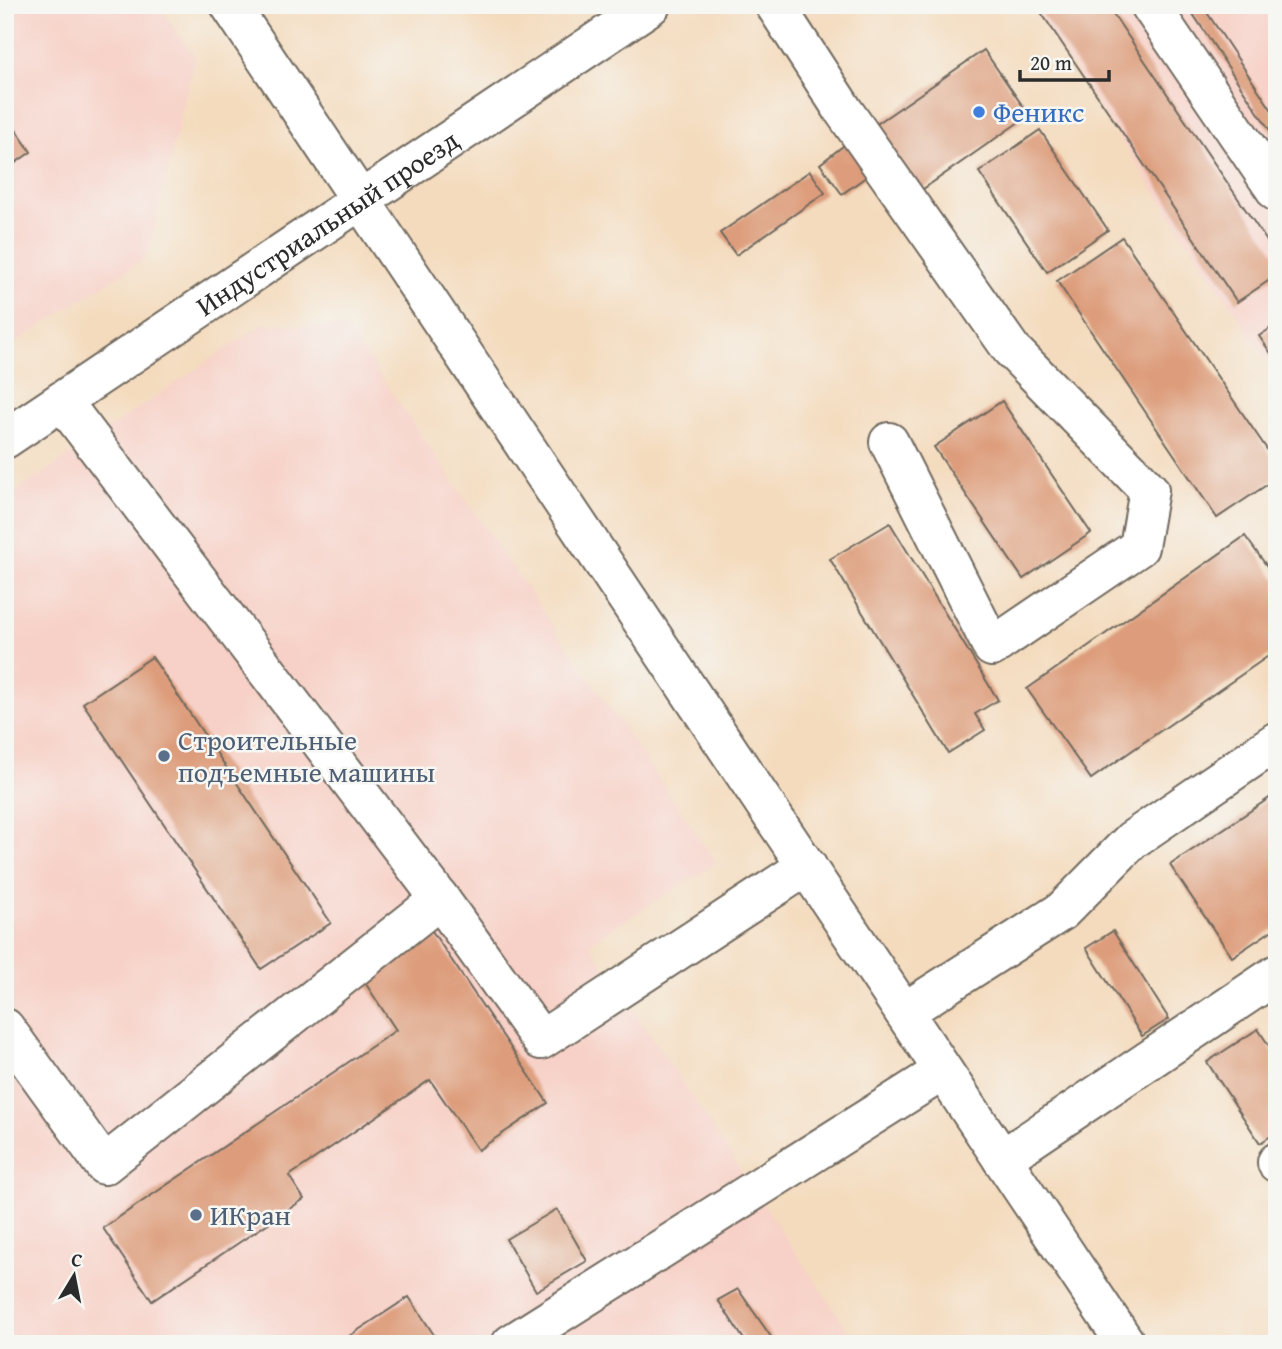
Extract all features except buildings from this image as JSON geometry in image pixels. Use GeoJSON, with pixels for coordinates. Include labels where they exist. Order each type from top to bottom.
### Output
{"type":"FeatureCollection","features":[{"type":"Feature","properties":{"kind":"street"},"geometry":{"type":"LineString","coordinates":[[230,5],[1126,1344]]}},
{"type":"Feature","properties":{"kind":"street"},"geometry":{"type":"LineString","coordinates":[[775,5],[843,110],[1012,349],[1149,490],[1139,547],[992,647],[889,442]]}},
{"type":"Feature","properties":{"kind":"street"},"geometry":{"type":"LineString","coordinates":[[1150,5],[1277,192]]}},
{"type":"Feature","properties":{"kind":"street","name":"Индустриальный проезд"},"geometry":{"type":"LineString","coordinates":[[5,439],[643,7]]}},
{"type":"Feature","properties":{"kind":"street"},"geometry":{"type":"LineString","coordinates":[[62,401],[440,899],[541,1040],[807,866]]}},
{"type":"Feature","properties":{"kind":"street"},"geometry":{"type":"LineString","coordinates":[[904,1012],[1062,911],[1132,840],[1277,741]]}},
{"type":"Feature","properties":{"kind":"street"},"geometry":{"type":"LineString","coordinates":[[5,1028],[104,1165],[440,899]]}},
{"type":"Feature","properties":{"kind":"street"},"geometry":{"type":"LineString","coordinates":[[1002,1159],[1277,974]]}},
{"type":"Feature","properties":{"kind":"street"},"geometry":{"type":"LineString","coordinates":[[511,1344],[943,1071]]}},
{"type":"Feature","properties":{"kind":"shaded area"},"geometry":{"type":"Polygon","coordinates":[[[5,5],[159,5],[195,57],[147,257],[5,350],[5,5]]]}},
{"type":"Feature","properties":{"kind":"shaded area"},"geometry":{"type":"Polygon","coordinates":[[[1031,5],[1277,5],[1277,375],[1031,5]]]}},
{"type":"Feature","properties":{"kind":"shaded area"},"geometry":{"type":"Polygon","coordinates":[[[264,323],[347,328],[717,863],[589,943],[857,1344],[5,1344],[5,499],[264,323]]]}},
{"type":"Feature","properties":{"kind":"place","name":"Феникс"},"geometry":{"type":"Point","coordinates":[979,112]}},
{"type":"Feature","properties":{"kind":"place","name":"Строительные подъемные машины"},"geometry":{"type":"Point","coordinates":[164,756]}},
{"type":"Feature","properties":{"kind":"place","name":"ИКран"},"geometry":{"type":"Point","coordinates":[196,1215]}}]}
